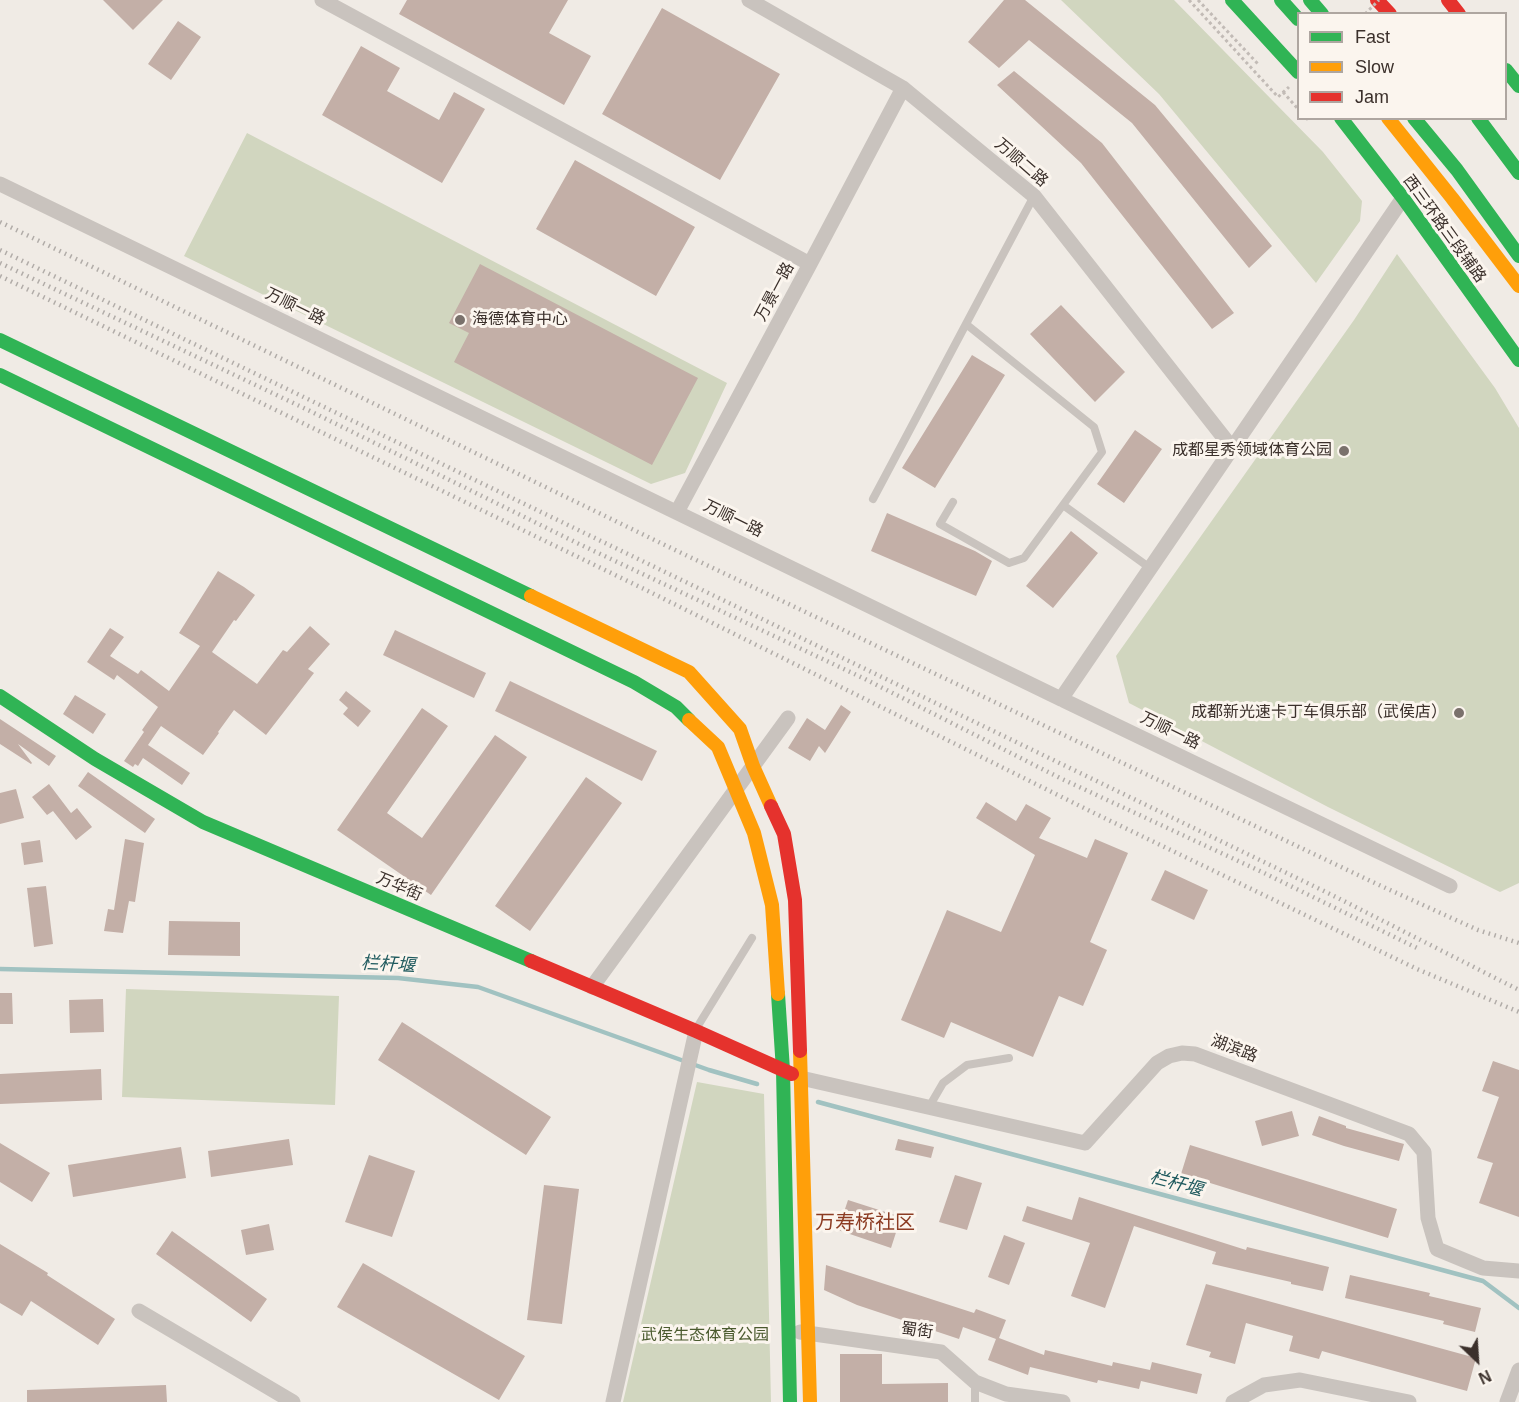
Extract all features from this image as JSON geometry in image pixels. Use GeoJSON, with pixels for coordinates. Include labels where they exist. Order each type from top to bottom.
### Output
{"type":"FeatureCollection","features":[{"type":"Feature","properties":{"kind":"main road"},"geometry":{"type":"LineString","coordinates":[[1232,0],[1297,70]]}},
{"type":"Feature","properties":{"kind":"main road"},"geometry":{"type":"LineString","coordinates":[[1281,0],[1297,17]]}},
{"type":"Feature","properties":{"kind":"main road"},"geometry":{"type":"LineString","coordinates":[[1310,0],[1320,12]]}},
{"type":"Feature","properties":{"kind":"main road"},"geometry":{"type":"LineString","coordinates":[[1378,0],[1388,12]]}},
{"type":"Feature","properties":{"kind":"main road"},"geometry":{"type":"LineString","coordinates":[[1448,0],[1457,12]]}},
{"type":"Feature","properties":{"kind":"main road"},"geometry":{"type":"LineString","coordinates":[[1507,71],[1519,86]]}},
{"type":"Feature","properties":{"kind":"main road","name":"西三环路三段辅路"},"geometry":{"type":"LineString","coordinates":[[1343,120],[1519,360]]}},
{"type":"Feature","properties":{"kind":"main road"},"geometry":{"type":"LineString","coordinates":[[1390,120],[1519,286]]}},
{"type":"Feature","properties":{"kind":"main road"},"geometry":{"type":"LineString","coordinates":[[1416,120],[1457,170],[1519,256]]}},
{"type":"Feature","properties":{"kind":"main road"},"geometry":{"type":"LineString","coordinates":[[1479,120],[1519,173]]}},
{"type":"Feature","properties":{"kind":"main road"},"geometry":{"type":"LineString","coordinates":[[1500,335],[1519,371]]}},
{"type":"Feature","properties":{"kind":"main road"},"geometry":{"type":"LineString","coordinates":[[0,340],[689,672],[740,729],[753,766],[784,834],[795,900],[810,1402]]}},
{"type":"Feature","properties":{"kind":"main road"},"geometry":{"type":"LineString","coordinates":[[0,375],[634,682],[676,706],[718,747],[754,833],[771,905],[783,1070],[790,1402]]}},
{"type":"Feature","properties":{"kind":"main road","name":"万华街"},"geometry":{"type":"LineString","coordinates":[[0,696],[95,759],[203,822],[696,1031],[801,1078]]}},
{"type":"Feature","properties":{"kind":"street"},"geometry":{"type":"LineString","coordinates":[[322,0],[810,264]]}},
{"type":"Feature","properties":{"kind":"street","name":"万顺二路"},"geometry":{"type":"LineString","coordinates":[[749,0],[903,87],[1034,196],[1232,448]]}},
{"type":"Feature","properties":{"kind":"street","name":"万景一路"},"geometry":{"type":"LineString","coordinates":[[677,512],[903,87]]}},
{"type":"Feature","properties":{"kind":"street","name":"万顺一路"},"geometry":{"type":"LineString","coordinates":[[0,184],[1450,886]]}},
{"type":"Feature","properties":{"kind":"street"},"geometry":{"type":"LineString","coordinates":[[1061,699],[1402,198]]}},
{"type":"Feature","properties":{"kind":"street"},"geometry":{"type":"LineString","coordinates":[[592,987],[788,718]]}},
{"type":"Feature","properties":{"kind":"street"},"geometry":{"type":"LineString","coordinates":[[613,1402],[696,1031]]}},
{"type":"Feature","properties":{"kind":"street","name":"湖滨路"},"geometry":{"type":"LineString","coordinates":[[801,1078],[1085,1143],[1157,1063],[1169,1056],[1182,1053],[1195,1054],[1409,1134],[1424,1152],[1428,1218],[1437,1249],[1483,1268],[1519,1271]]}},
{"type":"Feature","properties":{"kind":"street"},"geometry":{"type":"LineString","coordinates":[[138,1311],[293,1402]]}},
{"type":"Feature","properties":{"kind":"street","name":"蜀街"},"geometry":{"type":"LineString","coordinates":[[789,1332],[941,1352],[975,1382],[1006,1394],[1063,1402]]}},
{"type":"Feature","properties":{"kind":"street"},"geometry":{"type":"LineString","coordinates":[[1507,1402],[1519,1370]]}},
{"type":"Feature","properties":{"kind":"street"},"geometry":{"type":"LineString","coordinates":[[1233,1402],[1264,1385],[1300,1380],[1408,1402]]}},
{"type":"Feature","properties":{"kind":"lane"},"geometry":{"type":"LineString","coordinates":[[873,499],[1034,196]]}},
{"type":"Feature","properties":{"kind":"lane"},"geometry":{"type":"LineString","coordinates":[[953,502],[940,524],[1009,563],[1024,558],[1102,452],[1094,427],[966,324]]}},
{"type":"Feature","properties":{"kind":"lane"},"geometry":{"type":"LineString","coordinates":[[1063,505],[1150,568]]}},
{"type":"Feature","properties":{"kind":"lane"},"geometry":{"type":"LineString","coordinates":[[696,1031],[752,938]]}},
{"type":"Feature","properties":{"kind":"lane"},"geometry":{"type":"LineString","coordinates":[[929,1107],[943,1083],[968,1065],[1009,1058]]}},
{"type":"Feature","properties":{"kind":"lane"},"geometry":{"type":"LineString","coordinates":[[975,1382],[975,1402]]}},
{"type":"Feature","properties":{"kind":"path"},"geometry":{"type":"LineString","coordinates":[[1189,0],[1278,97],[1291,85]]}},
{"type":"Feature","properties":{"kind":"path"},"geometry":{"type":"LineString","coordinates":[[1198,0],[1258,64]]}},
{"type":"Feature","properties":{"kind":"path"},"geometry":{"type":"LineString","coordinates":[[1367,12],[1378,0]]}},
{"type":"Feature","properties":{"kind":"path"},"geometry":{"type":"LineString","coordinates":[[1283,92],[1297,107]]}},
{"type":"Feature","properties":{"kind":"green space"},"geometry":{"type":"Polygon","coordinates":[[[1061,0],[1174,0],[1323,152],[1362,201],[1360,221],[1316,283],[1159,94],[1061,0]]]}},
{"type":"Feature","properties":{"kind":"green space","name":"海德体育中心"},"geometry":{"type":"Polygon","coordinates":[[[247,133],[727,383],[685,473],[651,484],[184,256],[247,133]]]}},
{"type":"Feature","properties":{"kind":"green space","name":"成都星秀领域体育公园"},"geometry":{"type":"Polygon","coordinates":[[[1397,254],[1495,388],[1519,428],[1519,883],[1500,892],[1328,807],[1129,703],[1116,656],[1354,320],[1397,254]]]}},
{"type":"Feature","properties":{"kind":"green space"},"geometry":{"type":"Polygon","coordinates":[[[126,989],[339,996],[335,1105],[122,1097],[126,989]]]}},
{"type":"Feature","properties":{"kind":"green space","name":"武侯生态体育公园"},"geometry":{"type":"Polygon","coordinates":[[[697,1082],[764,1094],[771,1402],[623,1402],[697,1082]]]}},
{"type":"Feature","properties":{"kind":"building"},"geometry":{"type":"Polygon","coordinates":[[[103,0],[163,0],[133,30],[103,0]]]}},
{"type":"Feature","properties":{"kind":"building"},"geometry":{"type":"Polygon","coordinates":[[[407,0],[568,0],[549,33],[591,56],[564,105],[399,14],[407,0]]]}},
{"type":"Feature","properties":{"kind":"building"},"geometry":{"type":"Polygon","coordinates":[[[1004,0],[1025,0],[1155,105],[1272,246],[1249,268],[1132,123],[1029,40],[999,68],[968,42],[1004,0]]]}},
{"type":"Feature","properties":{"kind":"building"},"geometry":{"type":"Polygon","coordinates":[[[662,8],[780,74],[720,180],[602,114],[662,8]]]}},
{"type":"Feature","properties":{"kind":"building"},"geometry":{"type":"Polygon","coordinates":[[[178,21],[201,37],[171,80],[148,64],[178,21]]]}},
{"type":"Feature","properties":{"kind":"building"},"geometry":{"type":"Polygon","coordinates":[[[361,46],[400,68],[387,91],[439,120],[454,92],[485,109],[442,183],[322,115],[361,46]]]}},
{"type":"Feature","properties":{"kind":"building"},"geometry":{"type":"Polygon","coordinates":[[[1014,71],[1102,143],[1234,313],[1212,329],[1081,163],[997,85],[1014,71]]]}},
{"type":"Feature","properties":{"kind":"building"},"geometry":{"type":"Polygon","coordinates":[[[575,160],[695,227],[656,296],[536,229],[575,160]]]}},
{"type":"Feature","properties":{"kind":"building"},"geometry":{"type":"Polygon","coordinates":[[[480,264],[698,378],[652,465],[454,362],[469,333],[449,323],[480,264]]]}},
{"type":"Feature","properties":{"kind":"building"},"geometry":{"type":"Polygon","coordinates":[[[1061,305],[1125,372],[1095,402],[1030,334],[1061,305]]]}},
{"type":"Feature","properties":{"kind":"building"},"geometry":{"type":"Polygon","coordinates":[[[972,355],[1005,375],[935,488],[902,468],[972,355]]]}},
{"type":"Feature","properties":{"kind":"building"},"geometry":{"type":"Polygon","coordinates":[[[1135,430],[1162,449],[1124,503],[1097,484],[1135,430]]]}},
{"type":"Feature","properties":{"kind":"building"},"geometry":{"type":"Polygon","coordinates":[[[887,513],[975,551],[992,561],[976,596],[871,551],[887,513]]]}},
{"type":"Feature","properties":{"kind":"building"},"geometry":{"type":"Polygon","coordinates":[[[1071,531],[1098,553],[1053,608],[1026,586],[1071,531]]]}},
{"type":"Feature","properties":{"kind":"building"},"geometry":{"type":"Polygon","coordinates":[[[218,571],[255,595],[212,652],[257,684],[283,650],[287,652],[310,626],[330,644],[308,669],[314,673],[266,735],[234,710],[203,755],[161,726],[148,745],[190,773],[182,785],[143,758],[138,766],[135,764],[133,767],[124,761],[158,707],[117,675],[114,680],[87,662],[110,628],[124,637],[110,656],[138,674],[141,670],[169,691],[200,646],[179,633],[218,571]]]}},
{"type":"Feature","properties":{"kind":"building"},"geometry":{"type":"Polygon","coordinates":[[[395,630],[486,673],[474,698],[383,655],[395,630]]]}},
{"type":"Feature","properties":{"kind":"building"},"geometry":{"type":"Polygon","coordinates":[[[510,681],[657,751],[642,781],[495,711],[510,681]]]}},
{"type":"Feature","properties":{"kind":"building"},"geometry":{"type":"Polygon","coordinates":[[[346,691],[371,711],[358,727],[343,714],[348,708],[339,700],[346,691]]]}},
{"type":"Feature","properties":{"kind":"building"},"geometry":{"type":"Polygon","coordinates":[[[75,695],[106,714],[93,734],[63,714],[75,695]]]}},
{"type":"Feature","properties":{"kind":"building"},"geometry":{"type":"Polygon","coordinates":[[[841,705],[851,712],[825,753],[819,746],[810,761],[788,748],[807,718],[825,730],[841,705]]]}},
{"type":"Feature","properties":{"kind":"building"},"geometry":{"type":"Polygon","coordinates":[[[422,708],[448,726],[387,813],[422,838],[495,735],[527,757],[431,895],[337,830],[422,708]]]}},
{"type":"Feature","properties":{"kind":"building"},"geometry":{"type":"Polygon","coordinates":[[[0,719],[56,756],[49,766],[18,744],[31,764],[0,744],[0,719]]]}},
{"type":"Feature","properties":{"kind":"building"},"geometry":{"type":"Polygon","coordinates":[[[88,772],[155,819],[145,833],[78,786],[88,772]]]}},
{"type":"Feature","properties":{"kind":"building"},"geometry":{"type":"Polygon","coordinates":[[[586,777],[622,803],[530,931],[495,906],[586,777]]]}},
{"type":"Feature","properties":{"kind":"building"},"geometry":{"type":"Polygon","coordinates":[[[49,784],[71,813],[77,808],[92,827],[76,840],[53,811],[47,815],[32,797],[49,784]]]}},
{"type":"Feature","properties":{"kind":"building"},"geometry":{"type":"Polygon","coordinates":[[[16,789],[24,818],[0,824],[0,793],[16,789]]]}},
{"type":"Feature","properties":{"kind":"building"},"geometry":{"type":"Polygon","coordinates":[[[986,802],[1016,821],[1026,804],[1051,818],[1039,838],[1087,858],[1095,839],[1128,853],[1090,942],[1107,950],[1083,1006],[1059,996],[1033,1057],[951,1022],[944,1038],[901,1020],[947,910],[1001,932],[1035,855],[976,818],[986,802]]]}},
{"type":"Feature","properties":{"kind":"building"},"geometry":{"type":"Polygon","coordinates":[[[125,839],[144,843],[135,902],[129,901],[123,933],[104,931],[108,909],[114,910],[125,839]]]}},
{"type":"Feature","properties":{"kind":"building"},"geometry":{"type":"Polygon","coordinates":[[[40,840],[43,862],[24,865],[21,843],[40,840]]]}},
{"type":"Feature","properties":{"kind":"building"},"geometry":{"type":"Polygon","coordinates":[[[1165,870],[1208,890],[1194,920],[1151,900],[1165,870]]]}},
{"type":"Feature","properties":{"kind":"building"},"geometry":{"type":"Polygon","coordinates":[[[46,886],[53,944],[34,947],[27,888],[46,886]]]}},
{"type":"Feature","properties":{"kind":"building"},"geometry":{"type":"Polygon","coordinates":[[[169,921],[240,922],[240,956],[168,955],[169,921]]]}},
{"type":"Feature","properties":{"kind":"building"},"geometry":{"type":"Polygon","coordinates":[[[0,993],[12,993],[13,1024],[0,1024],[0,993]]]}},
{"type":"Feature","properties":{"kind":"building"},"geometry":{"type":"Polygon","coordinates":[[[103,999],[104,1032],[70,1033],[69,1000],[103,999]]]}},
{"type":"Feature","properties":{"kind":"building"},"geometry":{"type":"Polygon","coordinates":[[[402,1022],[551,1117],[526,1155],[378,1060],[402,1022]]]}},
{"type":"Feature","properties":{"kind":"building"},"geometry":{"type":"Polygon","coordinates":[[[1493,1061],[1519,1070],[1519,1217],[1479,1203],[1493,1163],[1477,1158],[1499,1097],[1482,1091],[1493,1061]]]}},
{"type":"Feature","properties":{"kind":"building"},"geometry":{"type":"Polygon","coordinates":[[[101,1069],[102,1100],[0,1104],[0,1074],[101,1069]]]}},
{"type":"Feature","properties":{"kind":"building"},"geometry":{"type":"Polygon","coordinates":[[[1292,1111],[1299,1136],[1262,1146],[1255,1121],[1292,1111]]]}},
{"type":"Feature","properties":{"kind":"building"},"geometry":{"type":"Polygon","coordinates":[[[1319,1116],[1346,1126],[1346,1128],[1404,1144],[1399,1161],[1312,1135],[1319,1116]]]}},
{"type":"Feature","properties":{"kind":"building"},"geometry":{"type":"Polygon","coordinates":[[[289,1139],[293,1165],[211,1177],[208,1151],[289,1139]]]}},
{"type":"Feature","properties":{"kind":"building"},"geometry":{"type":"Polygon","coordinates":[[[898,1139],[934,1147],[931,1158],[895,1150],[898,1139]]]}},
{"type":"Feature","properties":{"kind":"building"},"geometry":{"type":"Polygon","coordinates":[[[0,1143],[50,1173],[32,1202],[0,1182],[0,1143]]]}},
{"type":"Feature","properties":{"kind":"building"},"geometry":{"type":"Polygon","coordinates":[[[1190,1145],[1397,1209],[1388,1238],[1181,1174],[1190,1145]]]}},
{"type":"Feature","properties":{"kind":"building"},"geometry":{"type":"Polygon","coordinates":[[[181,1147],[186,1178],[73,1197],[68,1165],[181,1147]]]}},
{"type":"Feature","properties":{"kind":"building"},"geometry":{"type":"Polygon","coordinates":[[[369,1155],[415,1171],[392,1237],[345,1222],[369,1155]]]}},
{"type":"Feature","properties":{"kind":"building"},"geometry":{"type":"Polygon","coordinates":[[[955,1175],[982,1183],[967,1230],[939,1222],[955,1175]]]}},
{"type":"Feature","properties":{"kind":"building"},"geometry":{"type":"Polygon","coordinates":[[[544,1185],[579,1189],[562,1324],[527,1320],[544,1185]]]}},
{"type":"Feature","properties":{"kind":"building"},"geometry":{"type":"Polygon","coordinates":[[[1079,1197],[1246,1250],[1247,1247],[1329,1267],[1323,1291],[1212,1264],[1216,1252],[1134,1226],[1105,1308],[1071,1296],[1090,1243],[1022,1221],[1027,1206],[1072,1220],[1079,1197]]]}},
{"type":"Feature","properties":{"kind":"building"},"geometry":{"type":"Polygon","coordinates":[[[848,1200],[901,1217],[891,1248],[838,1230],[848,1200]]]}},
{"type":"Feature","properties":{"kind":"building"},"geometry":{"type":"Polygon","coordinates":[[[269,1224],[274,1250],[246,1255],[241,1230],[269,1224]]]}},
{"type":"Feature","properties":{"kind":"building"},"geometry":{"type":"Polygon","coordinates":[[[172,1231],[267,1299],[251,1322],[156,1254],[172,1231]]]}},
{"type":"Feature","properties":{"kind":"building"},"geometry":{"type":"Polygon","coordinates":[[[1004,1235],[1025,1243],[1009,1285],[988,1277],[1004,1235]]]}},
{"type":"Feature","properties":{"kind":"building"},"geometry":{"type":"Polygon","coordinates":[[[0,1244],[48,1273],[47,1275],[115,1319],[98,1345],[31,1301],[22,1316],[0,1303],[0,1244]]]}},
{"type":"Feature","properties":{"kind":"building"},"geometry":{"type":"Polygon","coordinates":[[[363,1263],[525,1356],[499,1400],[337,1307],[363,1263]]]}},
{"type":"Feature","properties":{"kind":"building"},"geometry":{"type":"Polygon","coordinates":[[[826,1265],[974,1313],[976,1309],[1006,1320],[999,1338],[1044,1355],[1045,1350],[1112,1366],[1113,1362],[1150,1370],[1152,1362],[1202,1374],[1197,1394],[1141,1381],[1139,1389],[1098,1380],[1097,1383],[1030,1367],[1028,1375],[988,1360],[996,1339],[963,1327],[959,1339],[857,1305],[824,1290],[826,1265]]]}},
{"type":"Feature","properties":{"kind":"building"},"geometry":{"type":"Polygon","coordinates":[[[1350,1275],[1430,1293],[1429,1296],[1481,1308],[1475,1332],[1443,1324],[1444,1321],[1345,1298],[1350,1275]]]}},
{"type":"Feature","properties":{"kind":"building"},"geometry":{"type":"Polygon","coordinates":[[[1206,1284],[1476,1358],[1467,1391],[1322,1351],[1319,1359],[1289,1351],[1293,1336],[1246,1323],[1235,1364],[1209,1357],[1211,1352],[1186,1345],[1206,1284]]]}},
{"type":"Feature","properties":{"kind":"building"},"geometry":{"type":"Polygon","coordinates":[[[840,1354],[882,1354],[882,1384],[948,1383],[948,1402],[840,1402],[840,1354]]]}},
{"type":"Feature","properties":{"kind":"building"},"geometry":{"type":"Polygon","coordinates":[[[166,1385],[167,1402],[27,1402],[27,1390],[166,1385]]]}},
{"type":"Feature","properties":{"kind":"waterway","name":"栏杆堰"},"geometry":{"type":"LineString","coordinates":[[0,969],[398,978],[478,987],[709,1070],[757,1084]]}},
{"type":"Feature","properties":{"kind":"waterway","name":"栏杆堰"},"geometry":{"type":"LineString","coordinates":[[818,1102],[1483,1281],[1519,1308]]}},
{"type":"Feature","properties":{"kind":"railway"},"geometry":{"type":"LineString","coordinates":[[0,222],[673,549],[1379,885],[1478,930],[1519,943]]}},
{"type":"Feature","properties":{"kind":"railway"},"geometry":{"type":"LineString","coordinates":[[0,250],[1330,894],[1519,990]]}},
{"type":"Feature","properties":{"kind":"railway"},"geometry":{"type":"LineString","coordinates":[[0,263],[310,411],[577,543],[865,679],[1060,778],[1262,872],[1419,949]]}},
{"type":"Feature","properties":{"kind":"railway"},"geometry":{"type":"LineString","coordinates":[[0,276],[644,589],[1094,813],[1417,969],[1519,1012]]}},
{"type":"Feature","properties":{"kind":"traffic: fast"},"geometry":{"type":"LineString","coordinates":[[1232,0],[1297,71]]}},
{"type":"Feature","properties":{"kind":"traffic: fast"},"geometry":{"type":"LineString","coordinates":[[1281,0],[1297,18]]}},
{"type":"Feature","properties":{"kind":"traffic: fast"},"geometry":{"type":"LineString","coordinates":[[1310,0],[1320,12]]}},
{"type":"Feature","properties":{"kind":"traffic: fast"},"geometry":{"type":"LineString","coordinates":[[1507,71],[1519,86]]}},
{"type":"Feature","properties":{"kind":"traffic: fast"},"geometry":{"type":"LineString","coordinates":[[1343,120],[1403,198],[1519,360]]}},
{"type":"Feature","properties":{"kind":"traffic: fast"},"geometry":{"type":"LineString","coordinates":[[1416,120],[1457,170],[1519,256]]}},
{"type":"Feature","properties":{"kind":"traffic: fast"},"geometry":{"type":"LineString","coordinates":[[1479,120],[1519,173]]}},
{"type":"Feature","properties":{"kind":"traffic: fast"},"geometry":{"type":"LineString","coordinates":[[0,340],[531,596]]}},
{"type":"Feature","properties":{"kind":"traffic: fast"},"geometry":{"type":"LineString","coordinates":[[0,375],[634,682],[676,707],[689,720]]}},
{"type":"Feature","properties":{"kind":"traffic: fast"},"geometry":{"type":"LineString","coordinates":[[0,696],[95,759],[203,822],[531,961]]}},
{"type":"Feature","properties":{"kind":"traffic: fast"},"geometry":{"type":"LineString","coordinates":[[778,994],[783,1070],[790,1402]]}},
{"type":"Feature","properties":{"kind":"traffic: slow"},"geometry":{"type":"LineString","coordinates":[[1390,120],[1519,286]]}},
{"type":"Feature","properties":{"kind":"traffic: slow"},"geometry":{"type":"LineString","coordinates":[[531,596],[689,672],[740,729],[771,806]]}},
{"type":"Feature","properties":{"kind":"traffic: slow"},"geometry":{"type":"LineString","coordinates":[[689,720],[718,747],[754,833],[772,905],[778,994]]}},
{"type":"Feature","properties":{"kind":"traffic: slow"},"geometry":{"type":"LineString","coordinates":[[800,1051],[810,1402]]}},
{"type":"Feature","properties":{"kind":"traffic: jam"},"geometry":{"type":"LineString","coordinates":[[1377,0],[1388,12]]}},
{"type":"Feature","properties":{"kind":"traffic: jam"},"geometry":{"type":"LineString","coordinates":[[1448,0],[1457,12]]}},
{"type":"Feature","properties":{"kind":"traffic: jam"},"geometry":{"type":"LineString","coordinates":[[771,806],[784,834],[795,900],[800,1051]]}},
{"type":"Feature","properties":{"kind":"traffic: jam"},"geometry":{"type":"LineString","coordinates":[[531,961],[792,1074]]}},
{"type":"Feature","properties":{"kind":"place","name":"海德体育中心"},"geometry":{"type":"Point","coordinates":[460,320]}},
{"type":"Feature","properties":{"kind":"place","name":"成都星秀领域体育公园"},"geometry":{"type":"Point","coordinates":[1344,451]}},
{"type":"Feature","properties":{"kind":"place","name":"成都新光速卡丁车俱乐部（武侯店）"},"geometry":{"type":"Point","coordinates":[1459,713]}},
{"type":"Feature","properties":{"kind":"district","name":"万寿桥社区"},"geometry":{"type":"Point","coordinates":[865,1223]}}]}
